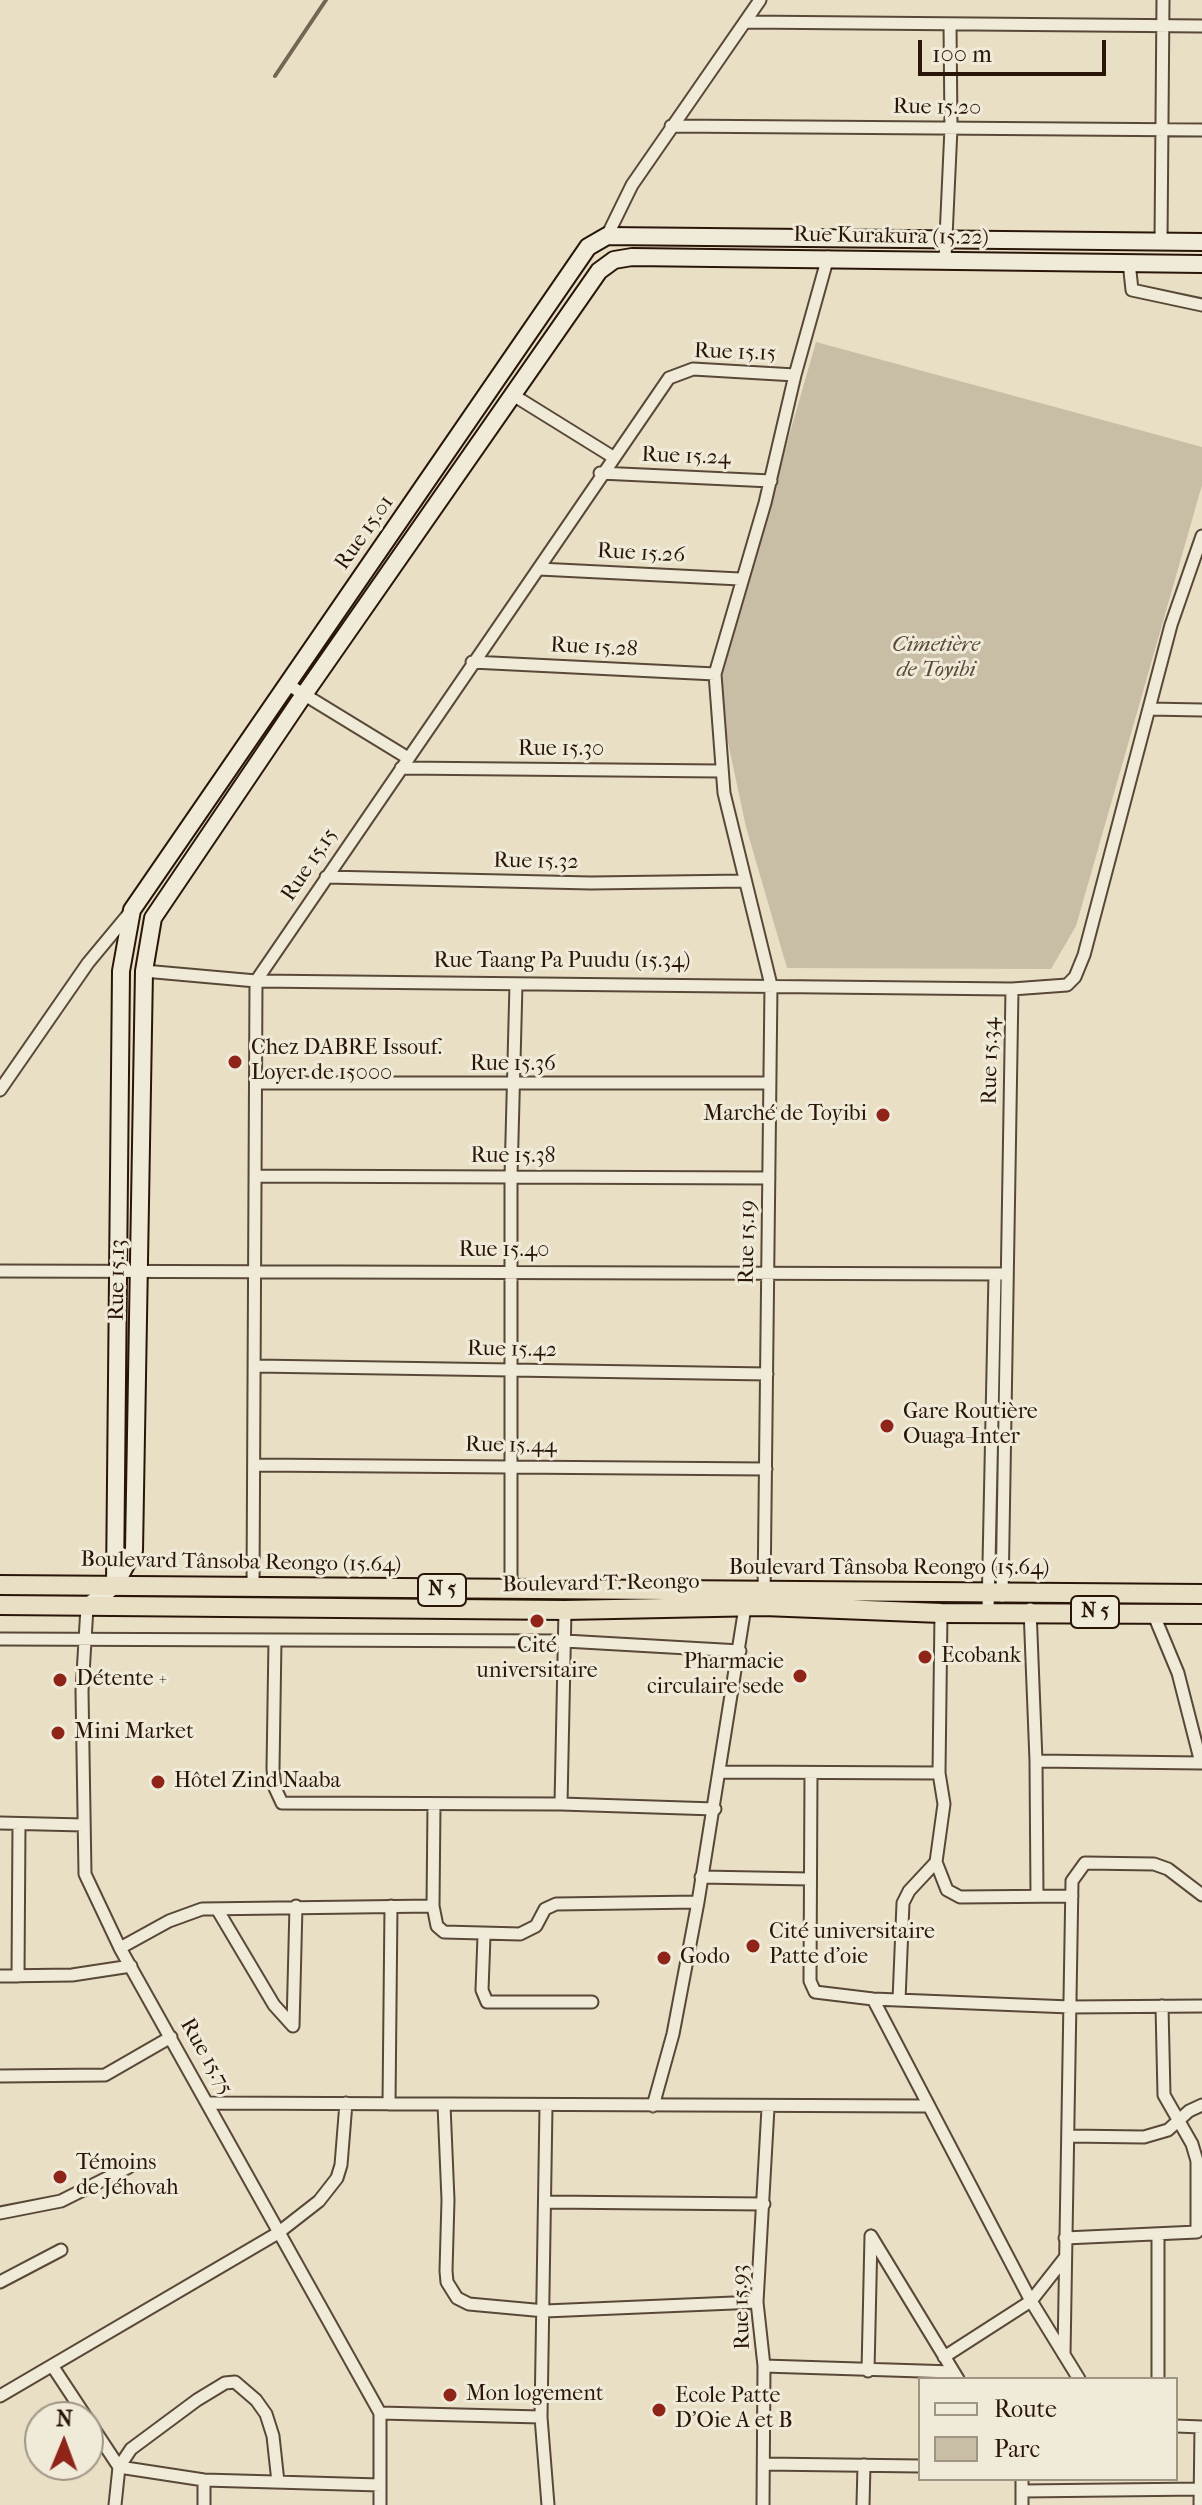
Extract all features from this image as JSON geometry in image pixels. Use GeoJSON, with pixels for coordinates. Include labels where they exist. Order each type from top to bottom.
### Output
{"type":"FeatureCollection","features":[{"type":"Feature","properties":{"kind":"highway","name":"Boulevard Tânsoba Reongo (15.64)"},"geometry":{"type":"LineString","coordinates":[[0,1585],[511,1591],[995,1603],[1202,1594]]}},
{"type":"Feature","properties":{"kind":"highway","name":"Boulevard T. Reongo"},"geometry":{"type":"LineString","coordinates":[[0,1605],[565,1610],[755,1599],[941,1613],[995,1603]]}},
{"type":"Feature","properties":{"kind":"highway","name":"N 5"},"geometry":{"type":"LineString","coordinates":[[1030,1602],[1153,1613],[1202,1614]]}},
{"type":"Feature","properties":{"kind":"main road","name":"Rue Kurakura (15.22)"},"geometry":{"type":"LineString","coordinates":[[607,236],[1202,242]]}},
{"type":"Feature","properties":{"kind":"main road","name":"Rue 15.01"},"geometry":{"type":"LineString","coordinates":[[132,910],[588,247],[607,236]]}},
{"type":"Feature","properties":{"kind":"main road","name":"Rue Kurakura (15.22)"},"geometry":{"type":"LineString","coordinates":[[590,283],[609,263],[632,257],[828,257],[1202,264]]}},
{"type":"Feature","properties":{"kind":"main road","name":"Rue 15.01"},"geometry":{"type":"LineString","coordinates":[[144,971],[147,939],[160,903],[590,283]]}},
{"type":"Feature","properties":{"kind":"main road","name":"Rue 15.13"},"geometry":{"type":"LineString","coordinates":[[115,1585],[121,971],[132,910]]}},
{"type":"Feature","properties":{"kind":"main road","name":"Rue 15.13"},"geometry":{"type":"LineString","coordinates":[[87,1607],[115,1585],[134,1550],[144,971]]}},
{"type":"Feature","properties":{"kind":"street","name":"Rue 15.01"},"geometry":{"type":"LineString","coordinates":[[607,236],[632,185],[760,0]]}},
{"type":"Feature","properties":{"kind":"street"},"geometry":{"type":"LineString","coordinates":[[1161,241],[1163,0]]}},
{"type":"Feature","properties":{"kind":"street"},"geometry":{"type":"LineString","coordinates":[[746,22],[1202,26]]}},
{"type":"Feature","properties":{"kind":"street"},"geometry":{"type":"LineString","coordinates":[[945,259],[951,128],[950,24]]}},
{"type":"Feature","properties":{"kind":"street","name":"Rue 15.20"},"geometry":{"type":"LineString","coordinates":[[671,126],[1202,130]]}},
{"type":"Feature","properties":{"kind":"street","name":"Rue 15.19"},"geometry":{"type":"LineString","coordinates":[[653,2106],[673,2034],[715,1809],[740,1651],[755,1599],[766,1469],[771,985],[720,771],[715,674],[740,579],[771,481],[795,375],[828,257]]}},
{"type":"Feature","properties":{"kind":"street"},"geometry":{"type":"LineString","coordinates":[[1129,262],[1132,290],[1202,305]]}},
{"type":"Feature","properties":{"kind":"street","name":"Rue 15.15"},"geometry":{"type":"LineString","coordinates":[[256,981],[472,662],[539,569],[600,473],[676,373],[693,369],[795,375]]}},
{"type":"Feature","properties":{"kind":"street","name":"Rue 15.24"},"geometry":{"type":"LineString","coordinates":[[513,395],[613,457]]}},
{"type":"Feature","properties":{"kind":"street","name":"Rue 15.24"},"geometry":{"type":"LineString","coordinates":[[600,473],[771,481]]}},
{"type":"Feature","properties":{"kind":"street","name":"Rue 15.34"},"geometry":{"type":"LineString","coordinates":[[995,1603],[1001,1274],[1012,989],[1067,985],[1075,977],[1171,625],[1202,536]]}},
{"type":"Feature","properties":{"kind":"street","name":"Rue 15.26"},"geometry":{"type":"LineString","coordinates":[[539,569],[740,579]]}},
{"type":"Feature","properties":{"kind":"street","name":"Rue 15.28"},"geometry":{"type":"LineString","coordinates":[[472,662],[715,674]]}},
{"type":"Feature","properties":{"kind":"street"},"geometry":{"type":"LineString","coordinates":[[287,684],[404,763]]}},
{"type":"Feature","properties":{"kind":"street"},"geometry":{"type":"LineString","coordinates":[[1149,709],[1202,710]]}},
{"type":"Feature","properties":{"kind":"street","name":"Rue 15.30"},"geometry":{"type":"LineString","coordinates":[[404,763],[720,771]]}},
{"type":"Feature","properties":{"kind":"street","name":"Rue 15.32"},"geometry":{"type":"LineString","coordinates":[[326,877],[591,883],[745,881]]}},
{"type":"Feature","properties":{"kind":"street","name":"Rue 15.01"},"geometry":{"type":"LineString","coordinates":[[0,1090],[88,963],[132,910]]}},
{"type":"Feature","properties":{"kind":"street","name":"Rue Taang Pa Puudu (15.34)"},"geometry":{"type":"LineString","coordinates":[[144,971],[256,981],[1012,989]]}},
{"type":"Feature","properties":{"kind":"street"},"geometry":{"type":"LineString","coordinates":[[253,1588],[256,981]]}},
{"type":"Feature","properties":{"kind":"street"},"geometry":{"type":"LineString","coordinates":[[511,1591],[511,1177],[516,984]]}},
{"type":"Feature","properties":{"kind":"street","name":"Rue 15.36"},"geometry":{"type":"LineString","coordinates":[[256,1083],[770,1083]]}},
{"type":"Feature","properties":{"kind":"street","name":"Rue 15.38"},"geometry":{"type":"LineString","coordinates":[[257,1176],[769,1178]]}},
{"type":"Feature","properties":{"kind":"street","name":"Rue 15.40"},"geometry":{"type":"LineString","coordinates":[[0,1271],[1001,1274]]}},
{"type":"Feature","properties":{"kind":"street","name":"Rue 15.42"},"geometry":{"type":"LineString","coordinates":[[256,1366],[767,1374]]}},
{"type":"Feature","properties":{"kind":"street","name":"Rue 15.44"},"geometry":{"type":"LineString","coordinates":[[256,1465],[766,1469]]}},
{"type":"Feature","properties":{"kind":"street"},"geometry":{"type":"LineString","coordinates":[[1030,1602],[1037,1896]]}},
{"type":"Feature","properties":{"kind":"street","name":"Rue 15.75"},"geometry":{"type":"LineString","coordinates":[[87,1607],[84,1640],[85,1874],[120,1948],[210,2103],[278,2233],[380,2413],[380,2505]]}},
{"type":"Feature","properties":{"kind":"street"},"geometry":{"type":"LineString","coordinates":[[561,1804],[565,1610]]}},
{"type":"Feature","properties":{"kind":"street"},"geometry":{"type":"LineString","coordinates":[[941,1613],[939,1773],[944,1804],[936,1862],[947,1890],[960,1897],[1072,1896]]}},
{"type":"Feature","properties":{"kind":"street"},"geometry":{"type":"LineString","coordinates":[[1036,1761],[1201,1763],[1178,1673],[1153,1613]]}},
{"type":"Feature","properties":{"kind":"street"},"geometry":{"type":"LineString","coordinates":[[0,1639],[565,1641],[740,1651]]}},
{"type":"Feature","properties":{"kind":"street"},"geometry":{"type":"LineString","coordinates":[[275,1640],[273,1769],[275,1788],[282,1803],[561,1804],[715,1809]]}},
{"type":"Feature","properties":{"kind":"street"},"geometry":{"type":"LineString","coordinates":[[721,1772],[939,1773]]}},
{"type":"Feature","properties":{"kind":"street"},"geometry":{"type":"LineString","coordinates":[[811,1773],[811,1987],[822,1995],[1070,2007],[1202,2006]]}},
{"type":"Feature","properties":{"kind":"street"},"geometry":{"type":"LineString","coordinates":[[434,1805],[433,1906],[437,1926],[444,1932],[484,1936],[528,1932],[536,1926],[545,1909],[556,1904],[698,1902]]}},
{"type":"Feature","properties":{"kind":"street"},"geometry":{"type":"LineString","coordinates":[[0,1823],[84,1825]]}},
{"type":"Feature","properties":{"kind":"street"},"geometry":{"type":"LineString","coordinates":[[18,1976],[19,1824]]}},
{"type":"Feature","properties":{"kind":"street"},"geometry":{"type":"LineString","coordinates":[[1064,2355],[1072,1896],[1075,1873],[1085,1863],[1103,1861],[1161,1866],[1202,1895]]}},
{"type":"Feature","properties":{"kind":"street"},"geometry":{"type":"LineString","coordinates":[[899,2000],[903,1903],[936,1862]]}},
{"type":"Feature","properties":{"kind":"street"},"geometry":{"type":"LineString","coordinates":[[701,1877],[810,1879]]}},
{"type":"Feature","properties":{"kind":"street"},"geometry":{"type":"LineString","coordinates":[[217,1909],[274,2005],[293,2026],[296,1906]]}},
{"type":"Feature","properties":{"kind":"street"},"geometry":{"type":"LineString","coordinates":[[389,2104],[391,1906]]}},
{"type":"Feature","properties":{"kind":"street"},"geometry":{"type":"LineString","coordinates":[[120,1948],[169,1921],[202,1909],[433,1906]]}},
{"type":"Feature","properties":{"kind":"street"},"geometry":{"type":"LineString","coordinates":[[484,1936],[482,1990],[487,2002],[592,2002]]}},
{"type":"Feature","properties":{"kind":"street"},"geometry":{"type":"LineString","coordinates":[[0,1976],[72,1975],[131,1966]]}},
{"type":"Feature","properties":{"kind":"street"},"geometry":{"type":"LineString","coordinates":[[873,1999],[926,2106],[1031,2301],[1078,2377]]}},
{"type":"Feature","properties":{"kind":"street"},"geometry":{"type":"LineString","coordinates":[[1065,2238],[1192,2235],[1197,2232],[1197,2161],[1192,2144],[1164,2095],[1162,2006]]}},
{"type":"Feature","properties":{"kind":"street"},"geometry":{"type":"LineString","coordinates":[[0,2076],[105,2075],[171,2037]]}},
{"type":"Feature","properties":{"kind":"street"},"geometry":{"type":"LineString","coordinates":[[210,2103],[768,2108],[926,2106]]}},
{"type":"Feature","properties":{"kind":"street"},"geometry":{"type":"LineString","coordinates":[[0,2396],[278,2233],[319,2201],[337,2178],[346,2103]]}},
{"type":"Feature","properties":{"kind":"street"},"geometry":{"type":"LineString","coordinates":[[444,2105],[448,2200],[446,2271],[451,2291],[469,2304],[545,2311],[757,2302]]}},
{"type":"Feature","properties":{"kind":"street"},"geometry":{"type":"LineString","coordinates":[[1068,2136],[1144,2137],[1178,2122],[1202,2105]]}},
{"type":"Feature","properties":{"kind":"street"},"geometry":{"type":"LineString","coordinates":[[546,2107],[547,2202],[541,2417],[548,2505]]}},
{"type":"Feature","properties":{"kind":"street","name":"Rue 15.93"},"geometry":{"type":"LineString","coordinates":[[763,2505],[764,2366],[757,2302],[768,2108]]}},
{"type":"Feature","properties":{"kind":"street"},"geometry":{"type":"LineString","coordinates":[[0,2213],[61,2201],[129,2167]]}},
{"type":"Feature","properties":{"kind":"street"},"geometry":{"type":"LineString","coordinates":[[547,2202],[764,2204]]}},
{"type":"Feature","properties":{"kind":"street"},"geometry":{"type":"LineString","coordinates":[[868,2371],[871,2236],[956,2376]]}},
{"type":"Feature","properties":{"kind":"street"},"geometry":{"type":"LineString","coordinates":[[1158,2236],[1158,2377]]}},
{"type":"Feature","properties":{"kind":"street"},"geometry":{"type":"LineString","coordinates":[[0,2282],[61,2250]]}},
{"type":"Feature","properties":{"kind":"street"},"geometry":{"type":"LineString","coordinates":[[944,2357],[1031,2301],[1064,2259]]}},
{"type":"Feature","properties":{"kind":"street"},"geometry":{"type":"LineString","coordinates":[[764,2366],[956,2376]]}},
{"type":"Feature","properties":{"kind":"street"},"geometry":{"type":"LineString","coordinates":[[53,2367],[76,2401]]}},
{"type":"Feature","properties":{"kind":"street"},"geometry":{"type":"LineString","coordinates":[[115,2505],[119,2467],[131,2449],[225,2383],[235,2382],[256,2400],[266,2414],[273,2436],[278,2482]]}},
{"type":"Feature","properties":{"kind":"street"},"geometry":{"type":"LineString","coordinates":[[380,2413],[541,2417]]}},
{"type":"Feature","properties":{"kind":"street"},"geometry":{"type":"LineString","coordinates":[[1178,2426],[1202,2427],[1200,2505]]}},
{"type":"Feature","properties":{"kind":"street"},"geometry":{"type":"LineString","coordinates":[[104,2444],[119,2467],[204,2480],[380,2485]]}},
{"type":"Feature","properties":{"kind":"street"},"geometry":{"type":"LineString","coordinates":[[764,2464],[918,2466]]}},
{"type":"Feature","properties":{"kind":"street"},"geometry":{"type":"LineString","coordinates":[[863,2505],[864,2465]]}},
{"type":"Feature","properties":{"kind":"street"},"geometry":{"type":"LineString","coordinates":[[204,2480],[204,2505]]}},
{"type":"Feature","properties":{"kind":"street"},"geometry":{"type":"LineString","coordinates":[[1022,2505],[1022,2485],[1201,2489]]}},
{"type":"Feature","properties":{"kind":"green space","name":"Cimetière de Toyibi"},"geometry":{"type":"Polygon","coordinates":[[[816,342],[1202,447],[1202,485],[1076,926],[1051,969],[787,968],[746,827],[722,714],[723,666],[816,342]]]}},
{"type":"Feature","properties":{"kind":"waterway"},"geometry":{"type":"LineString","coordinates":[[275,76],[326,0]]}},
{"type":"Feature","properties":{"kind":"place","name":"Chez DABRE Issouf. Loyer de 15000"},"geometry":{"type":"Point","coordinates":[235,1062]}},
{"type":"Feature","properties":{"kind":"place","name":"Marché de Toyibi"},"geometry":{"type":"Point","coordinates":[883,1115]}},
{"type":"Feature","properties":{"kind":"place","name":"Gare Routière Ouaga-Inter"},"geometry":{"type":"Point","coordinates":[887,1426]}},
{"type":"Feature","properties":{"kind":"place","name":"Cité universitaire"},"geometry":{"type":"Point","coordinates":[537,1621]}},
{"type":"Feature","properties":{"kind":"place","name":"Ecobank"},"geometry":{"type":"Point","coordinates":[925,1657]}},
{"type":"Feature","properties":{"kind":"place","name":"Pharmacie circulaire sede"},"geometry":{"type":"Point","coordinates":[800,1676]}},
{"type":"Feature","properties":{"kind":"place","name":"Détente +"},"geometry":{"type":"Point","coordinates":[60,1680]}},
{"type":"Feature","properties":{"kind":"place","name":"Mini Market"},"geometry":{"type":"Point","coordinates":[58,1733]}},
{"type":"Feature","properties":{"kind":"place","name":"Hôtel Zind Naaba"},"geometry":{"type":"Point","coordinates":[158,1782]}},
{"type":"Feature","properties":{"kind":"place","name":"Cité universitaire Patte d'oie"},"geometry":{"type":"Point","coordinates":[753,1946]}},
{"type":"Feature","properties":{"kind":"place","name":"Godo"},"geometry":{"type":"Point","coordinates":[664,1958]}},
{"type":"Feature","properties":{"kind":"place","name":"Témoins de Jéhovah"},"geometry":{"type":"Point","coordinates":[60,2177]}},
{"type":"Feature","properties":{"kind":"place","name":"Mon logement"},"geometry":{"type":"Point","coordinates":[450,2395]}},
{"type":"Feature","properties":{"kind":"place","name":"Ecole Patte D'Oie A et B"},"geometry":{"type":"Point","coordinates":[659,2410]}}]}
